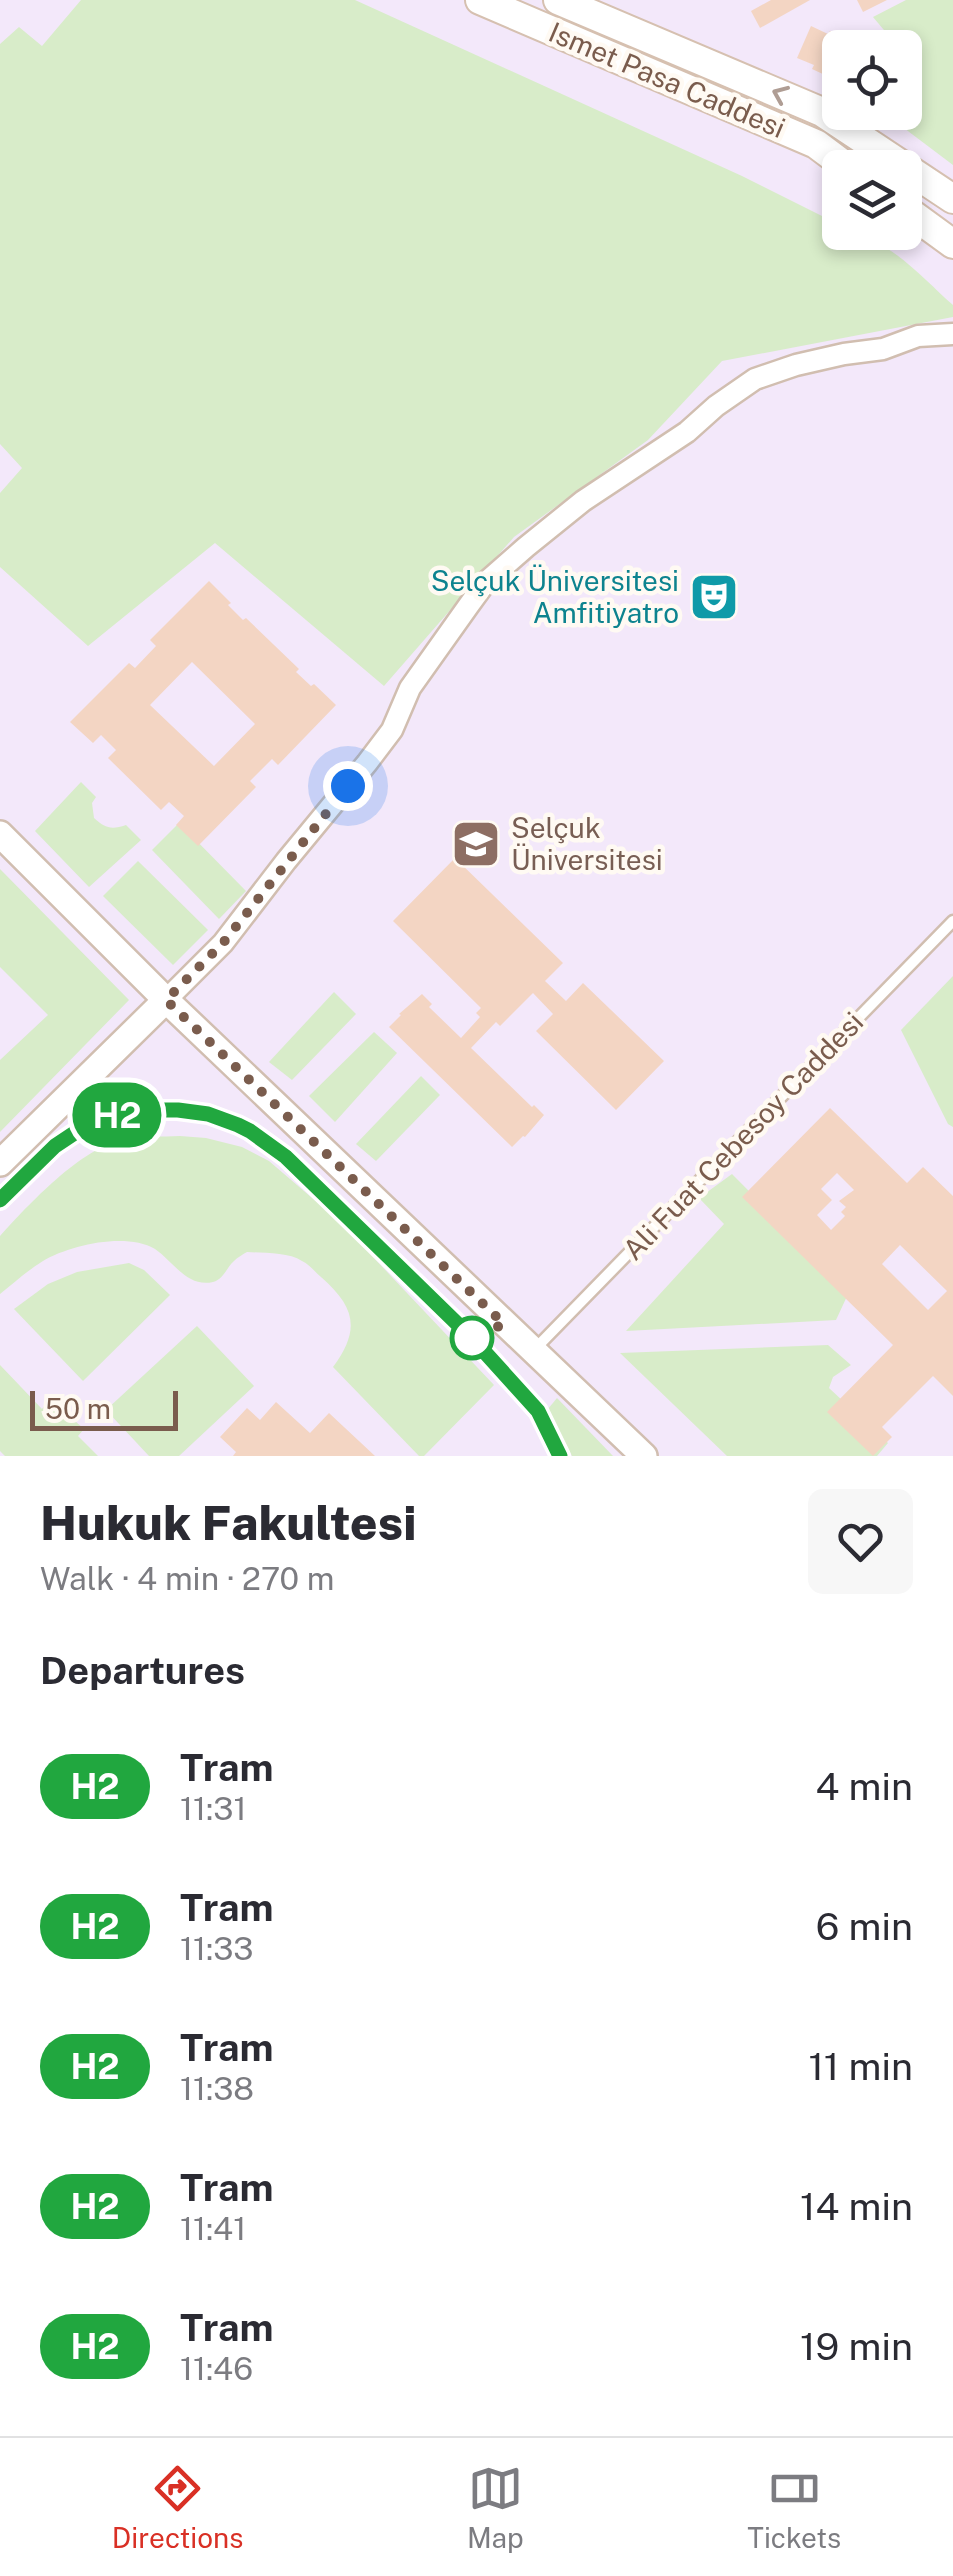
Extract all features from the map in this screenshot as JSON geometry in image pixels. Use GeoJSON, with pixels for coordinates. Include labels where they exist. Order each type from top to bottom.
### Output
{"type":"FeatureCollection","features":[{"type":"Feature","properties":{"kind":"main road","name":"Ismet Pasa Caddesi"},"geometry":{"type":"LineString","coordinates":[[480,0],[824,150]]}},
{"type":"Feature","properties":{"kind":"main road"},"geometry":{"type":"LineString","coordinates":[[558,0],[822,112],[953,199]]}},
{"type":"Feature","properties":{"kind":"main road"},"geometry":{"type":"LineString","coordinates":[[922,221],[953,244]]}},
{"type":"Feature","properties":{"kind":"street"},"geometry":{"type":"LineString","coordinates":[[0,1163],[223,943],[392,730],[410,688],[485,584],[526,547],[584,500],[687,432],[755,379],[844,354],[882,350],[918,336],[953,334]]}},
{"type":"Feature","properties":{"kind":"street"},"geometry":{"type":"LineString","coordinates":[[0,834],[166,1000],[644,1456]]}},
{"type":"Feature","properties":{"kind":"lane","name":"Ali Fuat Cebesoy Caddesi"},"geometry":{"type":"LineString","coordinates":[[532,1352],[953,921]]}},
{"type":"Feature","properties":{"kind":"shaded area","name":"Selçuk Üniversitesi"},"geometry":{"type":"Polygon","coordinates":[[[0,0],[953,0],[953,1456],[0,1456],[0,0]]]}},
{"type":"Feature","properties":{"kind":"green space"},"geometry":{"type":"Polygon","coordinates":[[[81,0],[355,0],[822,216],[822,250],[890,250],[953,305],[953,317],[722,361],[648,440],[514,537],[384,686],[215,543],[88,646],[0,567],[0,493],[22,468],[0,444],[0,44],[19,27],[42,46],[81,0]]]}},
{"type":"Feature","properties":{"kind":"green space"},"geometry":{"type":"Polygon","coordinates":[[[906,0],[953,0],[953,165],[907,130],[922,130],[922,30],[884,30],[873,17],[906,0]]]}},
{"type":"Feature","properties":{"kind":"green space"},"geometry":{"type":"Polygon","coordinates":[[[81,782],[96,797],[92,803],[94,818],[108,827],[126,825],[141,840],[89,887],[35,831],[81,782]]]}},
{"type":"Feature","properties":{"kind":"green space"},"geometry":{"type":"Polygon","coordinates":[[[179,823],[246,891],[219,919],[152,850],[179,823]]]}},
{"type":"Feature","properties":{"kind":"green space"},"geometry":{"type":"Polygon","coordinates":[[[138,861],[208,930],[173,965],[103,896],[138,861]]]}},
{"type":"Feature","properties":{"kind":"green space"},"geometry":{"type":"Polygon","coordinates":[[[0,869],[129,1000],[0,1132],[0,1060],[48,1015],[0,967],[0,869]]]}},
{"type":"Feature","properties":{"kind":"green space"},"geometry":{"type":"Polygon","coordinates":[[[953,976],[953,1127],[901,1030],[953,976]]]}},
{"type":"Feature","properties":{"kind":"green space"},"geometry":{"type":"Polygon","coordinates":[[[334,992],[356,1014],[292,1080],[269,1062],[334,992]]]}},
{"type":"Feature","properties":{"kind":"green space"},"geometry":{"type":"Polygon","coordinates":[[[374,1032],[397,1053],[335,1122],[309,1096],[374,1032]]]}},
{"type":"Feature","properties":{"kind":"green space"},"geometry":{"type":"Polygon","coordinates":[[[421,1076],[440,1095],[376,1161],[356,1144],[421,1076]]]}},
{"type":"Feature","properties":{"kind":"green space"},"geometry":{"type":"Polygon","coordinates":[[[180,1136],[242,1147],[269,1161],[339,1221],[494,1385],[424,1456],[419,1456],[333,1367],[348,1341],[347,1309],[310,1266],[296,1258],[247,1252],[220,1278],[204,1283],[188,1277],[155,1249],[114,1241],[68,1250],[43,1261],[0,1294],[0,1236],[57,1179],[108,1144],[131,1138],[180,1136]]]}},
{"type":"Feature","properties":{"kind":"green space"},"geometry":{"type":"Polygon","coordinates":[[[732,1174],[849,1292],[836,1320],[626,1331],[724,1224],[699,1198],[732,1174]]]}},
{"type":"Feature","properties":{"kind":"green space"},"geometry":{"type":"Polygon","coordinates":[[[129,1263],[144,1270],[170,1295],[83,1381],[14,1309],[48,1284],[77,1272],[129,1263]]]}},
{"type":"Feature","properties":{"kind":"green space"},"geometry":{"type":"Polygon","coordinates":[[[197,1326],[254,1386],[179,1456],[149,1456],[106,1410],[197,1326]]]}},
{"type":"Feature","properties":{"kind":"green space"},"geometry":{"type":"Polygon","coordinates":[[[828,1345],[851,1365],[833,1377],[829,1388],[888,1443],[877,1456],[727,1456],[620,1353],[828,1345]]]}},
{"type":"Feature","properties":{"kind":"green space"},"geometry":{"type":"Polygon","coordinates":[[[0,1365],[42,1409],[50,1399],[84,1429],[78,1436],[98,1456],[5,1456],[0,1451],[0,1365]]]}},
{"type":"Feature","properties":{"kind":"green space"},"geometry":{"type":"Polygon","coordinates":[[[557,1398],[613,1456],[572,1456],[548,1409],[557,1398]]]}},
{"type":"Feature","properties":{"kind":"building"},"geometry":{"type":"Polygon","coordinates":[[[771,0],[810,0],[760,28],[751,11],[771,0]]]}},
{"type":"Feature","properties":{"kind":"building"},"geometry":{"type":"Polygon","coordinates":[[[857,0],[887,0],[863,12],[857,0]]]}},
{"type":"Feature","properties":{"kind":"building"},"geometry":{"type":"Polygon","coordinates":[[[811,26],[822,31],[822,74],[812,69],[814,65],[797,58],[811,26]]]}},
{"type":"Feature","properties":{"kind":"building"},"geometry":{"type":"Polygon","coordinates":[[[209,581],[243,620],[246,618],[299,669],[296,672],[336,705],[278,765],[272,759],[250,781],[256,787],[198,846],[176,825],[184,816],[169,802],[161,810],[108,758],[116,750],[101,735],[93,743],[70,722],[129,663],[135,668],[156,646],[150,640],[209,581]],[[192,662],[150,705],[214,766],[255,724],[192,662]]]}},
{"type":"Feature","properties":{"kind":"building"},"geometry":{"type":"Polygon","coordinates":[[[455,858],[563,963],[545,981],[566,1001],[583,983],[664,1061],[616,1110],[536,1031],[553,1014],[533,993],[471,1048],[544,1115],[512,1147],[389,1027],[422,994],[432,1004],[429,1007],[461,1038],[480,1017],[476,1013],[481,1008],[393,921],[455,858]]]}},
{"type":"Feature","properties":{"kind":"building"},"geometry":{"type":"Polygon","coordinates":[[[830,1108],[907,1183],[923,1167],[953,1196],[953,1396],[933,1376],[882,1427],[892,1437],[873,1456],[827,1412],[893,1345],[742,1197],[830,1108]],[[837,1173],[821,1189],[832,1200],[817,1215],[831,1230],[845,1216],[841,1212],[846,1207],[839,1201],[854,1190],[837,1173]],[[900,1245],[882,1264],[928,1310],[947,1291],[900,1245]]]}},
{"type":"Feature","properties":{"kind":"building"},"geometry":{"type":"Polygon","coordinates":[[[276,1402],[310,1433],[329,1413],[375,1456],[233,1456],[236,1452],[220,1437],[247,1408],[260,1420],[276,1402]]]}},
{"type":"Feature","properties":{"kind":"tram line"},"geometry":{"type":"LineString","coordinates":[[0,1201],[55,1146],[104,1119],[144,1110],[178,1110],[238,1125],[286,1157],[472,1338],[539,1411],[560,1456]]}},
{"type":"Feature","properties":{"kind":"tram line","name":"H2"},"geometry":{"type":"LineString","coordinates":[[0,1200],[55,1146],[104,1119],[144,1110],[178,1110],[208,1114],[238,1125],[286,1157],[472,1338],[538,1411],[560,1456]]}},
{"type":"Feature","properties":{"kind":"place","name":"Selçuk Üniversitesi Amfitiyatro"},"geometry":{"type":"Point","coordinates":[714,597]}},
{"type":"Feature","properties":{"kind":"place","name":"Selçuk Üniversitesi"},"geometry":{"type":"Point","coordinates":[476,844]}},
{"type":"Feature","properties":{"kind":"route"},"geometry":{"type":"LineString","coordinates":[[348,786],[223,943],[166,1000],[504,1324],[472,1338]]}}]}
